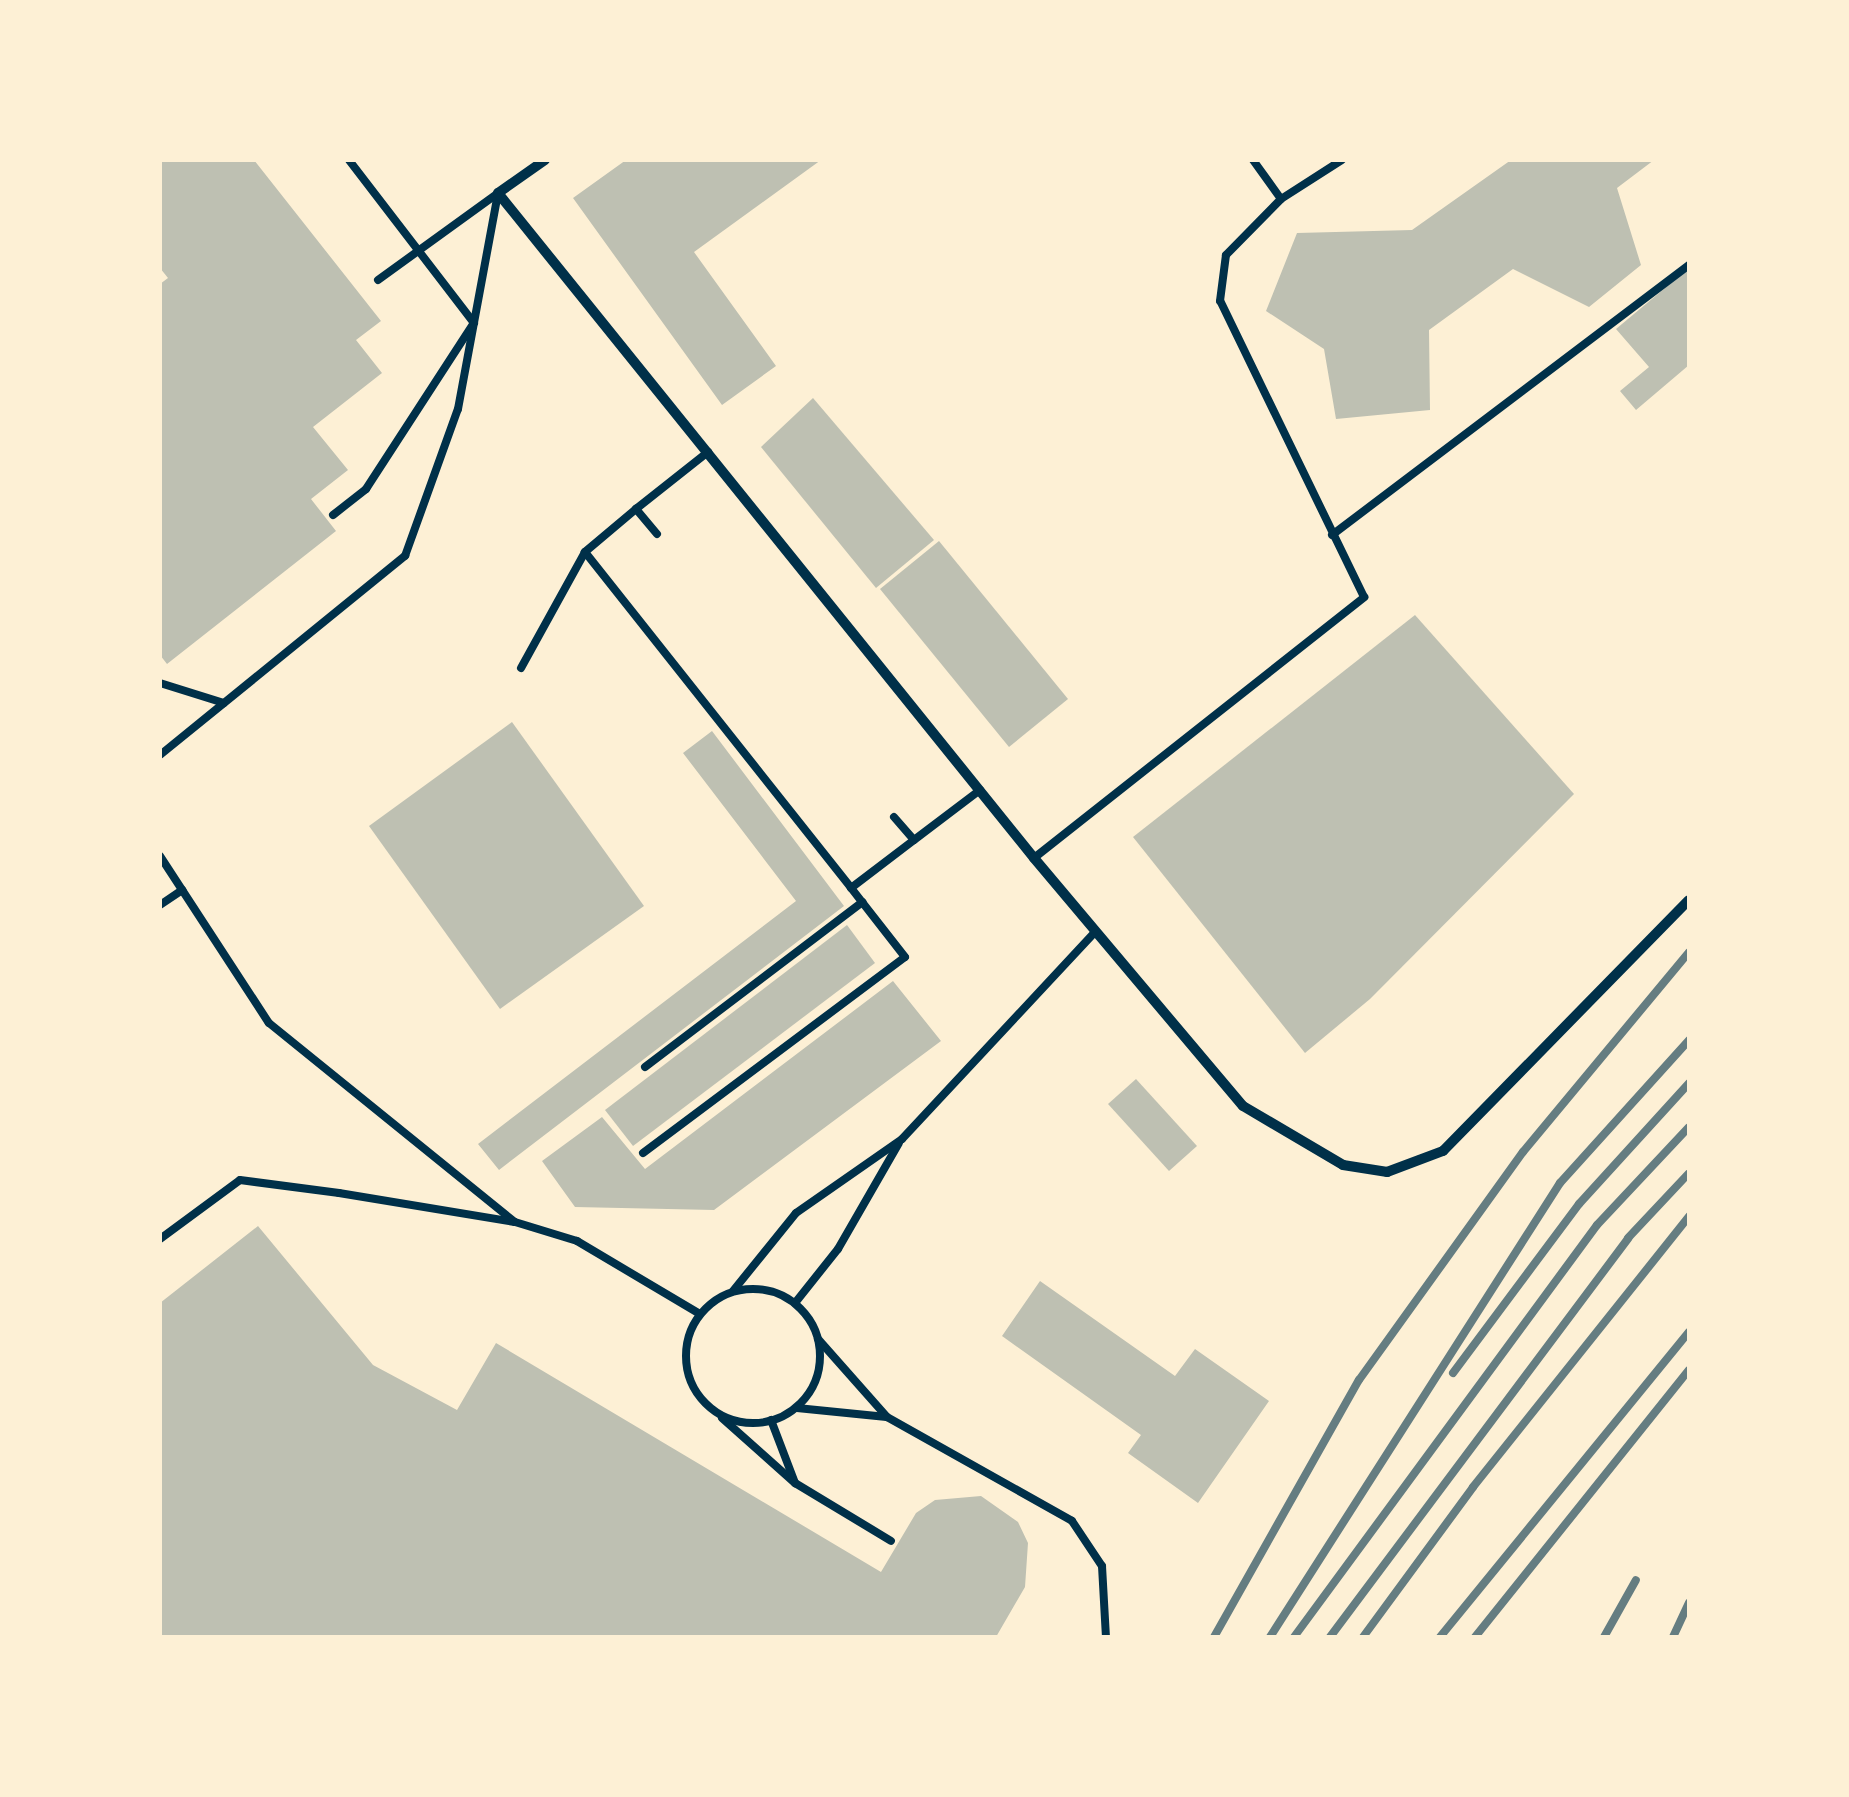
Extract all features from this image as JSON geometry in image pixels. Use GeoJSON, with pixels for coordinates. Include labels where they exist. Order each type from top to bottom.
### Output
{"type":"FeatureCollection","features":[{"type":"Feature","properties":{"kind":"street"},"geometry":{"type":"LineString","coordinates":[[545,160],[498,193],[1034,858],[1243,1106],[1343,1166],[1387,1172],[1443,1151],[1689,900]]}},
{"type":"Feature","properties":{"kind":"lane"},"geometry":{"type":"LineString","coordinates":[[349,160],[474,323]]}},
{"type":"Feature","properties":{"kind":"lane"},"geometry":{"type":"LineString","coordinates":[[1253,160],[1281,199]]}},
{"type":"Feature","properties":{"kind":"lane"},"geometry":{"type":"LineString","coordinates":[[1034,858],[1364,598],[1220,301],[1226,254],[1281,199],[1342,160]]}},
{"type":"Feature","properties":{"kind":"lane"},"geometry":{"type":"LineString","coordinates":[[378,280],[498,193]]}},
{"type":"Feature","properties":{"kind":"lane"},"geometry":{"type":"LineString","coordinates":[[160,754],[405,556],[458,409],[498,193]]}},
{"type":"Feature","properties":{"kind":"lane"},"geometry":{"type":"LineString","coordinates":[[1332,535],[1689,265]]}},
{"type":"Feature","properties":{"kind":"lane"},"geometry":{"type":"LineString","coordinates":[[334,515],[366,489],[474,323]]}},
{"type":"Feature","properties":{"kind":"lane"},"geometry":{"type":"LineString","coordinates":[[521,668],[585,552],[708,452]]}},
{"type":"Feature","properties":{"kind":"lane"},"geometry":{"type":"LineString","coordinates":[[636,509],[657,534]]}},
{"type":"Feature","properties":{"kind":"lane"},"geometry":{"type":"LineString","coordinates":[[585,552],[906,958],[643,1153]]}},
{"type":"Feature","properties":{"kind":"lane"},"geometry":{"type":"LineString","coordinates":[[162,681],[224,702]]}},
{"type":"Feature","properties":{"kind":"lane"},"geometry":{"type":"LineString","coordinates":[[851,888],[980,790]]}},
{"type":"Feature","properties":{"kind":"lane"},"geometry":{"type":"LineString","coordinates":[[894,817],[914,840]]}},
{"type":"Feature","properties":{"kind":"lane"},"geometry":{"type":"LineString","coordinates":[[160,856],[269,1023],[515,1222]]}},
{"type":"Feature","properties":{"kind":"lane"},"geometry":{"type":"LineString","coordinates":[[160,905],[182,890]]}},
{"type":"Feature","properties":{"kind":"lane"},"geometry":{"type":"LineString","coordinates":[[644,1067],[862,902]]}},
{"type":"Feature","properties":{"kind":"lane"},"geometry":{"type":"LineString","coordinates":[[891,1540],[794,1484],[714,1411],[688,1374],[689,1335],[700,1314],[733,1291],[796,1212],[902,1139],[1096,932]]}},
{"type":"Feature","properties":{"kind":"lane"},"geometry":{"type":"LineString","coordinates":[[794,1303],[838,1249],[902,1139]]}},
{"type":"Feature","properties":{"kind":"lane"},"geometry":{"type":"LineString","coordinates":[[160,1239],[240,1180],[515,1222],[577,1242],[700,1314]]}},
{"type":"Feature","properties":{"kind":"lane"},"geometry":{"type":"LineString","coordinates":[[733,1291],[766,1290],[794,1303],[818,1339],[887,1417],[1072,1521],[1102,1566],[1106,1637]]}},
{"type":"Feature","properties":{"kind":"lane"},"geometry":{"type":"LineString","coordinates":[[714,1411],[746,1423],[771,1420],[796,1408],[817,1377],[818,1339]]}},
{"type":"Feature","properties":{"kind":"lane"},"geometry":{"type":"LineString","coordinates":[[796,1408],[887,1417]]}},
{"type":"Feature","properties":{"kind":"lane"},"geometry":{"type":"LineString","coordinates":[[771,1420],[794,1484]]}},
{"type":"Feature","properties":{"kind":"building"},"geometry":{"type":"Polygon","coordinates":[[[160,160],[254,160],[381,321],[356,340],[382,373],[313,427],[348,470],[311,499],[336,531],[167,664],[160,655],[160,284],[168,278],[160,268],[160,160]]]}},
{"type":"Feature","properties":{"kind":"building"},"geometry":{"type":"Polygon","coordinates":[[[626,160],[821,160],[694,252],[776,366],[722,405],[573,198],[626,160]]]}},
{"type":"Feature","properties":{"kind":"building"},"geometry":{"type":"Polygon","coordinates":[[[1511,160],[1654,160],[1617,188],[1641,265],[1589,307],[1513,269],[1429,330],[1430,410],[1336,419],[1324,349],[1266,311],[1297,233],[1412,230],[1511,160]]]}},
{"type":"Feature","properties":{"kind":"building"},"geometry":{"type":"Polygon","coordinates":[[[1689,268],[1689,365],[1636,410],[1620,391],[1649,367],[1616,329],[1689,268]]]}},
{"type":"Feature","properties":{"kind":"building"},"geometry":{"type":"Polygon","coordinates":[[[813,398],[934,540],[876,588],[761,447],[813,398]]]}},
{"type":"Feature","properties":{"kind":"building"},"geometry":{"type":"Polygon","coordinates":[[[939,541],[1068,699],[1009,747],[880,589],[939,541]]]}},
{"type":"Feature","properties":{"kind":"building"},"geometry":{"type":"Polygon","coordinates":[[[1415,615],[1574,794],[1370,999],[1305,1053],[1133,837],[1415,615]]]}},
{"type":"Feature","properties":{"kind":"building"},"geometry":{"type":"Polygon","coordinates":[[[512,722],[644,906],[500,1009],[369,826],[512,722]]]}},
{"type":"Feature","properties":{"kind":"building"},"geometry":{"type":"Polygon","coordinates":[[[712,731],[844,906],[499,1170],[478,1144],[796,901],[683,753],[712,731]]]}},
{"type":"Feature","properties":{"kind":"building"},"geometry":{"type":"Polygon","coordinates":[[[847,925],[875,963],[633,1146],[605,1110],[847,925]]]}},
{"type":"Feature","properties":{"kind":"building"},"geometry":{"type":"Polygon","coordinates":[[[893,981],[941,1041],[714,1210],[575,1207],[542,1161],[602,1117],[645,1169],[893,981]]]}},
{"type":"Feature","properties":{"kind":"building"},"geometry":{"type":"Polygon","coordinates":[[[1136,1079],[1197,1146],[1169,1171],[1108,1104],[1136,1079]]]}},
{"type":"Feature","properties":{"kind":"building"},"geometry":{"type":"Polygon","coordinates":[[[258,1226],[373,1365],[457,1410],[496,1343],[881,1572],[916,1513],[935,1500],[981,1496],[1018,1522],[1028,1543],[1025,1587],[996,1637],[160,1637],[160,1303],[258,1226]]]}},
{"type":"Feature","properties":{"kind":"building"},"geometry":{"type":"Polygon","coordinates":[[[1040,1281],[1175,1376],[1195,1349],[1269,1401],[1198,1503],[1128,1453],[1141,1435],[1002,1336],[1040,1281]]]}},
{"type":"Feature","properties":{"kind":"railway"},"geometry":{"type":"LineString","coordinates":[[1214,1637],[1359,1380],[1523,1152],[1689,952]]}},
{"type":"Feature","properties":{"kind":"railway"},"geometry":{"type":"LineString","coordinates":[[1270,1637],[1560,1183],[1689,1040]]}},
{"type":"Feature","properties":{"kind":"railway"},"geometry":{"type":"LineString","coordinates":[[1453,1373],[1579,1204],[1689,1083]]}},
{"type":"Feature","properties":{"kind":"railway"},"geometry":{"type":"LineString","coordinates":[[1294,1637],[1597,1225],[1689,1127]]}},
{"type":"Feature","properties":{"kind":"railway"},"geometry":{"type":"LineString","coordinates":[[1330,1637],[1628,1238],[1689,1173]]}},
{"type":"Feature","properties":{"kind":"railway"},"geometry":{"type":"LineString","coordinates":[[1363,1637],[1473,1487],[1689,1216]]}},
{"type":"Feature","properties":{"kind":"railway"},"geometry":{"type":"LineString","coordinates":[[1440,1637],[1689,1332]]}},
{"type":"Feature","properties":{"kind":"railway"},"geometry":{"type":"LineString","coordinates":[[1475,1637],[1689,1370]]}},
{"type":"Feature","properties":{"kind":"railway"},"geometry":{"type":"LineString","coordinates":[[1604,1637],[1636,1580]]}},
{"type":"Feature","properties":{"kind":"railway"},"geometry":{"type":"LineString","coordinates":[[1673,1637],[1689,1602]]}}]}
